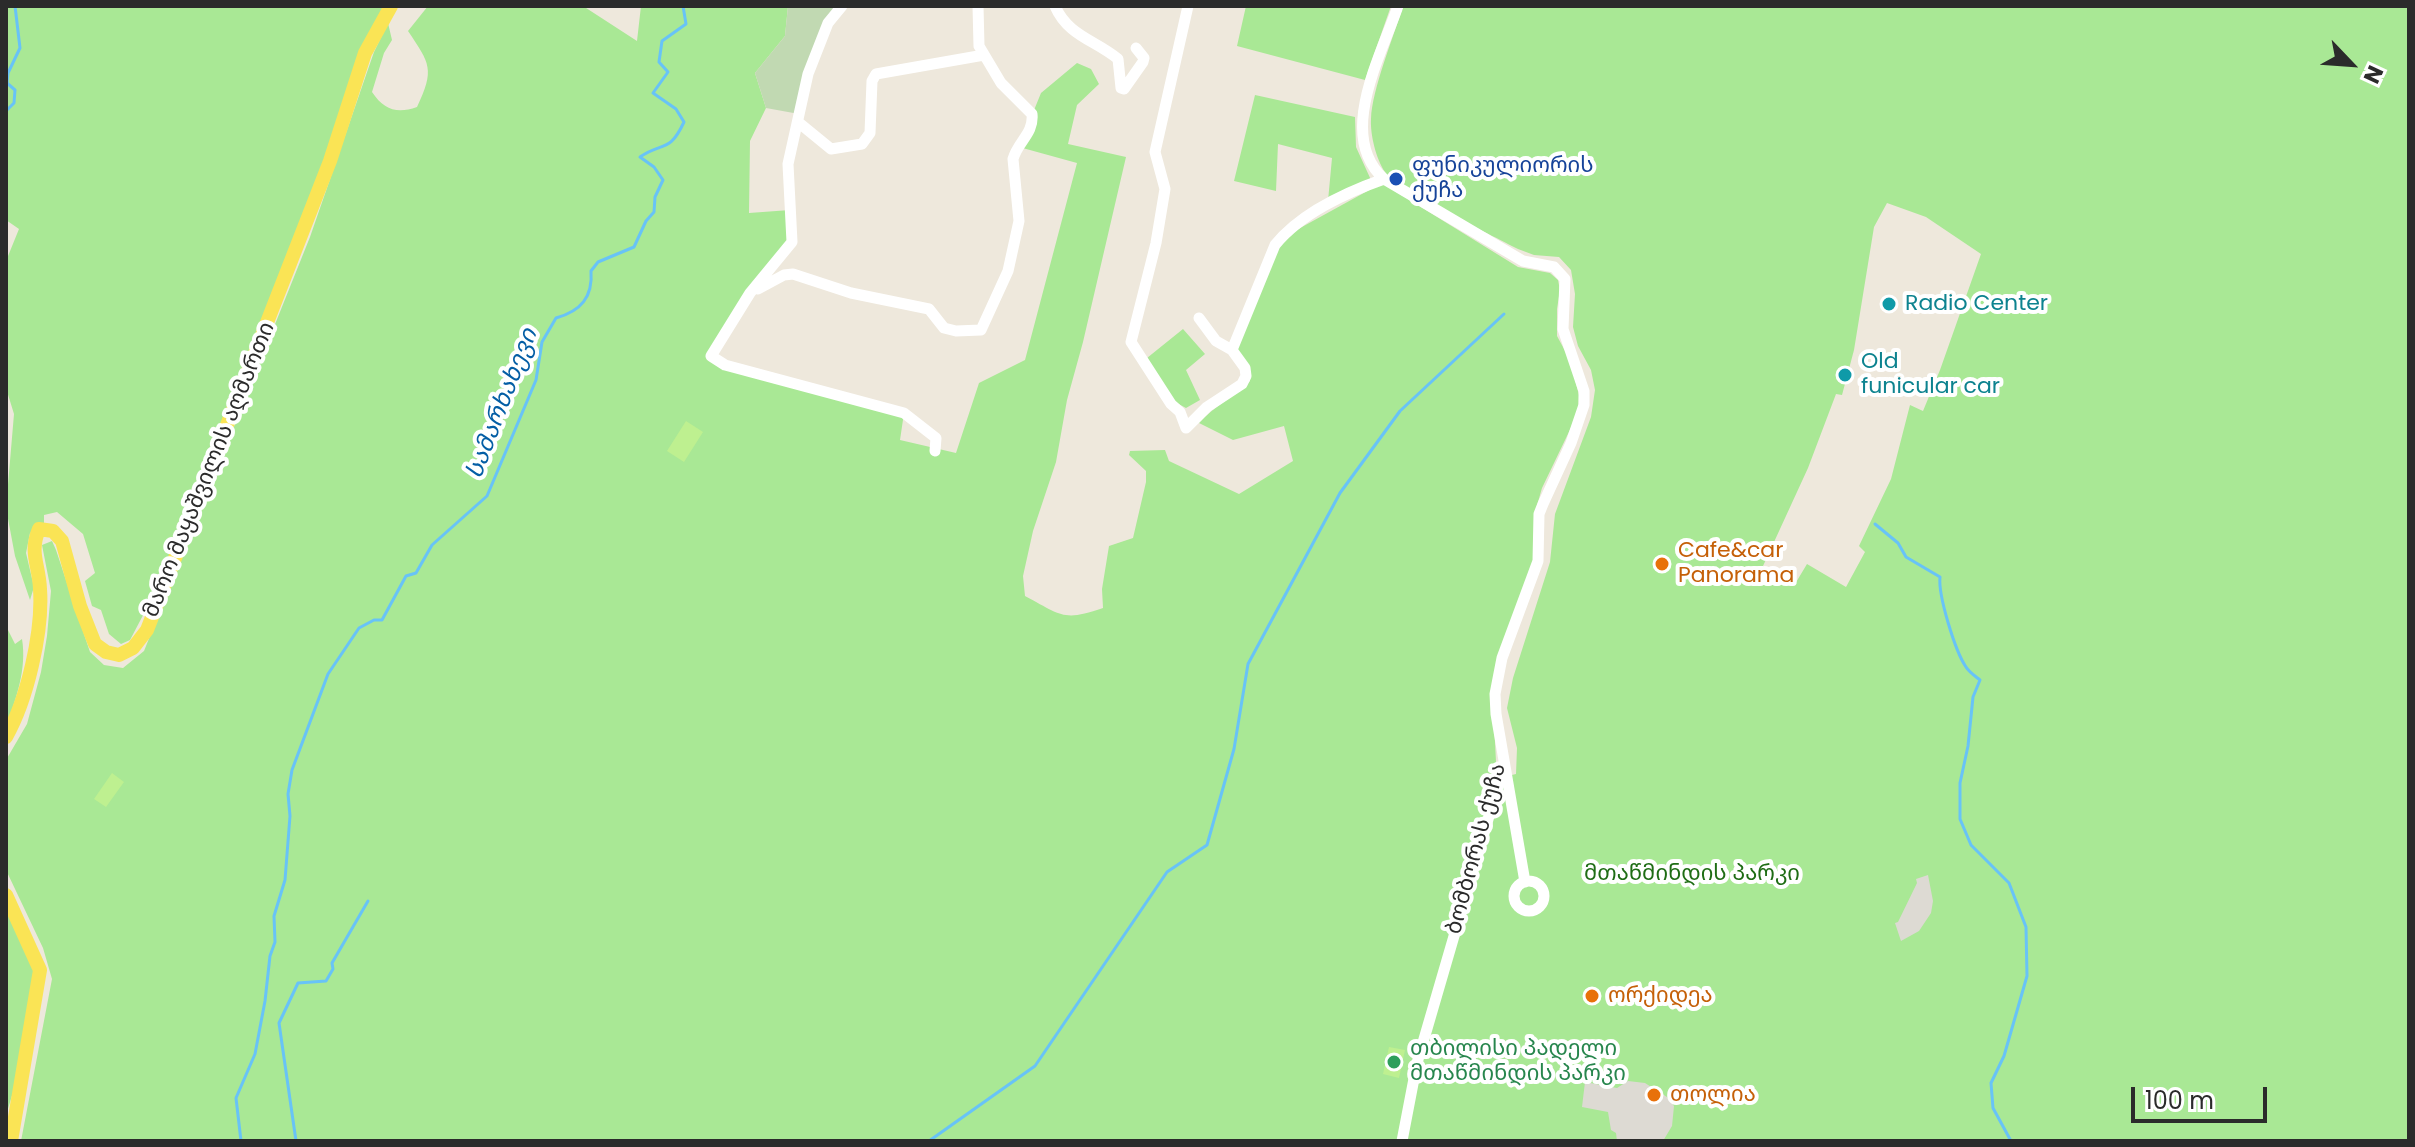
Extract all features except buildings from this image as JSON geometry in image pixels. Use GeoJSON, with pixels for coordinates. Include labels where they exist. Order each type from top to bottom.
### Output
{"type":"FeatureCollection","features":[{"type":"Feature","properties":{"kind":"main road","name":"მარო მაყაშვილის აღმართი"},"geometry":{"type":"LineString","coordinates":[[6,737],[22,705],[39,619],[40,589],[33,544],[39,529],[53,531],[62,541],[80,606],[95,644],[106,652],[119,655],[133,648],[147,630],[330,161],[365,53],[391,6]]}},
{"type":"Feature","properties":{"kind":"main road"},"geometry":{"type":"LineString","coordinates":[[6,895],[40,970],[11,1141]]}},
{"type":"Feature","properties":{"kind":"street"},"geometry":{"type":"LineString","coordinates":[[842,6],[828,23],[808,74],[788,164],[792,242],[750,293],[711,356],[725,365],[904,413],[936,438],[935,451]]}},
{"type":"Feature","properties":{"kind":"street"},"geometry":{"type":"LineString","coordinates":[[750,293],[784,275],[793,274],[851,293],[929,309],[944,328],[981,330],[1008,271],[1019,221],[1013,159],[1016,150],[1029,135],[1033,122],[1032,114],[1001,83],[979,46],[978,6]]}},
{"type":"Feature","properties":{"kind":"street"},"geometry":{"type":"LineString","coordinates":[[1055,6],[1065,24],[1075,33],[1118,59],[1121,88],[1124,89],[1144,58],[1136,48]]}},
{"type":"Feature","properties":{"kind":"street"},"geometry":{"type":"LineString","coordinates":[[1188,6],[1155,152],[1165,189],[1156,243],[1131,342],[1171,404],[1180,412],[1184,428],[1207,407],[1245,381],[1245,368],[1232,350],[1216,341],[1199,318]]}},
{"type":"Feature","properties":{"kind":"street","name":"ბომბორას ქუჩა"},"geometry":{"type":"LineString","coordinates":[[1398,6],[1361,119],[1363,146],[1372,168],[1384,179],[1523,261],[1554,267],[1565,279],[1563,329],[1581,379],[1584,405],[1571,443],[1539,514],[1538,561],[1496,676],[1496,714],[1504,764],[1417,1063],[1402,1141]]}},
{"type":"Feature","properties":{"kind":"street"},"geometry":{"type":"LineString","coordinates":[[798,122],[831,149],[862,144],[870,133],[872,81],[876,74],[984,55]]}},
{"type":"Feature","properties":{"kind":"street"},"geometry":{"type":"LineString","coordinates":[[1232,350],[1275,245],[1285,232],[1349,194],[1384,179]]}},
{"type":"Feature","properties":{"kind":"street"},"geometry":{"type":"LineString","coordinates":[[1504,764],[1525,882]]}},
{"type":"Feature","properties":{"kind":"green space"},"geometry":{"type":"Polygon","coordinates":[[[6,6],[385,6],[161,581],[130,640],[121,644],[109,634],[101,610],[92,606],[85,581],[95,573],[83,534],[57,512],[44,515],[44,524],[30,533],[26,553],[34,587],[30,600],[15,556],[6,508],[14,414],[6,388],[6,261],[19,229],[6,220],[6,6]]]}},
{"type":"Feature","properties":{"kind":"green space","name":"მთაწმინდის პარკი"},"geometry":{"type":"Polygon","coordinates":[[[428,6],[583,6],[637,41],[641,6],[788,6],[785,36],[755,73],[766,108],[750,141],[749,213],[790,210],[793,234],[750,293],[711,356],[904,413],[900,440],[956,453],[979,383],[1025,360],[1077,163],[1019,147],[1041,93],[1077,63],[1091,69],[1099,84],[1077,105],[1068,144],[1126,157],[1067,400],[1056,462],[1033,531],[1023,576],[1025,596],[1062,614],[1079,615],[1103,608],[1102,589],[1109,546],[1133,538],[1146,471],[1129,455],[1130,451],[1165,450],[1169,461],[1239,494],[1293,461],[1284,426],[1233,440],[1199,423],[1250,381],[1249,368],[1236,350],[1280,244],[1291,233],[1382,183],[1518,267],[1550,273],[1558,280],[1560,290],[1557,336],[1570,360],[1579,395],[1578,413],[1542,488],[1536,509],[1535,558],[1492,682],[1496,762],[1491,780],[1516,774],[1517,748],[1507,708],[1513,678],[1550,562],[1555,514],[1591,417],[1595,390],[1591,370],[1578,346],[1573,327],[1575,294],[1571,270],[1559,257],[1534,255],[1468,224],[1409,191],[1394,181],[1382,167],[1373,139],[1372,107],[1403,6],[2409,6],[2409,1141],[21,1141],[52,979],[43,948],[6,870],[6,760],[27,724],[41,672],[51,591],[42,545],[52,541],[90,652],[104,665],[123,668],[144,651],[310,237],[374,52],[388,23],[392,40],[384,53],[372,92],[381,103],[392,109],[417,107],[426,84],[428,67],[408,31],[428,6]],[[1887,203],[1874,227],[1854,350],[1842,395],[1836,394],[1808,468],[1763,566],[1795,584],[1807,564],[1846,587],[1865,552],[1859,546],[1891,479],[1910,405],[1923,411],[1940,370],[1981,254],[1926,217],[1887,203]]]}},
{"type":"Feature","properties":{"kind":"green space"},"geometry":{"type":"Polygon","coordinates":[[[788,6],[830,6],[836,11],[799,114],[766,108],[755,73],[785,36],[788,6]]]}},
{"type":"Feature","properties":{"kind":"green space"},"geometry":{"type":"Polygon","coordinates":[[[1246,6],[1391,6],[1365,80],[1237,46],[1246,6]]]}},
{"type":"Feature","properties":{"kind":"green space"},"geometry":{"type":"Polygon","coordinates":[[[1255,95],[1355,117],[1356,147],[1371,180],[1328,201],[1332,158],[1278,144],[1276,191],[1234,181],[1255,95]]]}},
{"type":"Feature","properties":{"kind":"green space"},"geometry":{"type":"Polygon","coordinates":[[[1183,329],[1205,354],[1186,370],[1200,400],[1186,408],[1173,401],[1147,358],[1183,329]]]}},
{"type":"Feature","properties":{"kind":"green space"},"geometry":{"type":"Polygon","coordinates":[[[686,421],[703,432],[684,462],[667,451],[686,421]]]}},
{"type":"Feature","properties":{"kind":"green space"},"geometry":{"type":"Polygon","coordinates":[[[6,626],[15,644],[22,639],[23,661],[20,684],[6,727],[6,626]]]}},
{"type":"Feature","properties":{"kind":"green space"},"geometry":{"type":"Polygon","coordinates":[[[112,773],[124,782],[106,807],[94,799],[112,773]]]}},
{"type":"Feature","properties":{"kind":"green space"},"geometry":{"type":"Polygon","coordinates":[[[6,903],[35,969],[16,1083],[6,1115],[6,903]]]}},
{"type":"Feature","properties":{"kind":"green space","name":"თბილისი პადელი მთაწმინდის პარკი"},"geometry":{"type":"Polygon","coordinates":[[[1389,1047],[1405,1050],[1399,1078],[1383,1074],[1389,1047]]]}},
{"type":"Feature","properties":{"kind":"shaded area"},"geometry":{"type":"Polygon","coordinates":[[[1928,875],[1933,901],[1931,913],[1919,931],[1901,941],[1895,923],[1917,883],[1916,879],[1928,875]]]}},
{"type":"Feature","properties":{"kind":"shaded area"},"geometry":{"type":"Polygon","coordinates":[[[1628,1081],[1645,1083],[1667,1097],[1674,1106],[1672,1126],[1663,1141],[1617,1141],[1616,1133],[1611,1130],[1608,1112],[1582,1107],[1585,1082],[1617,1088],[1628,1081]]]}},
{"type":"Feature","properties":{"kind":"waterway"},"geometry":{"type":"LineString","coordinates":[[6,111],[14,103],[15,90],[7,83],[8,73],[20,48],[15,6]]}},
{"type":"Feature","properties":{"kind":"waterway","name":"სამარხახევი"},"geometry":{"type":"LineString","coordinates":[[241,1141],[236,1098],[255,1054],[265,1001],[270,956],[275,942],[274,916],[285,880],[290,816],[288,794],[292,770],[328,674],[359,628],[374,620],[382,620],[406,576],[416,573],[432,545],[487,496],[536,380],[542,342],[556,318],[584,302],[590,288],[591,271],[598,262],[634,247],[646,221],[654,212],[655,197],[663,180],[654,167],[640,157],[670,143],[684,122],[676,109],[653,93],[668,72],[659,62],[662,41],[686,24],[683,6]]}},
{"type":"Feature","properties":{"kind":"waterway"},"geometry":{"type":"LineString","coordinates":[[929,1141],[1035,1066],[1167,872],[1207,845],[1234,749],[1248,664],[1340,493],[1400,411],[1504,314]]}},
{"type":"Feature","properties":{"kind":"waterway"},"geometry":{"type":"LineString","coordinates":[[1875,524],[1898,543],[1906,557],[1940,577],[1944,609],[1957,649],[1967,669],[1980,680],[1973,697],[1960,783],[1960,819],[1971,845],[2009,883],[2026,927],[2027,976],[2004,1056],[1991,1083],[1993,1108],[2011,1141]]}},
{"type":"Feature","properties":{"kind":"waterway"},"geometry":{"type":"LineString","coordinates":[[296,1141],[279,1023],[298,983],[326,981],[333,969],[332,963],[368,901]]}},
{"type":"Feature","properties":{"kind":"place","name":"ფუნიკულიორის ქუჩა"},"geometry":{"type":"Point","coordinates":[1396,179]}},
{"type":"Feature","properties":{"kind":"place","name":"Radio Center"},"geometry":{"type":"Point","coordinates":[1889,304]}},
{"type":"Feature","properties":{"kind":"place","name":"Old funicular car"},"geometry":{"type":"Point","coordinates":[1845,375]}},
{"type":"Feature","properties":{"kind":"place","name":"Cafe&car Panorama"},"geometry":{"type":"Point","coordinates":[1662,564]}},
{"type":"Feature","properties":{"kind":"place","name":"ორქიდეა"},"geometry":{"type":"Point","coordinates":[1592,996]}},
{"type":"Feature","properties":{"kind":"place","name":"თბილისი პადელი მთაწმინდის პარკი"},"geometry":{"type":"Point","coordinates":[1394,1062]}},
{"type":"Feature","properties":{"kind":"place","name":"თოლია"},"geometry":{"type":"Point","coordinates":[1654,1095]}}]}
